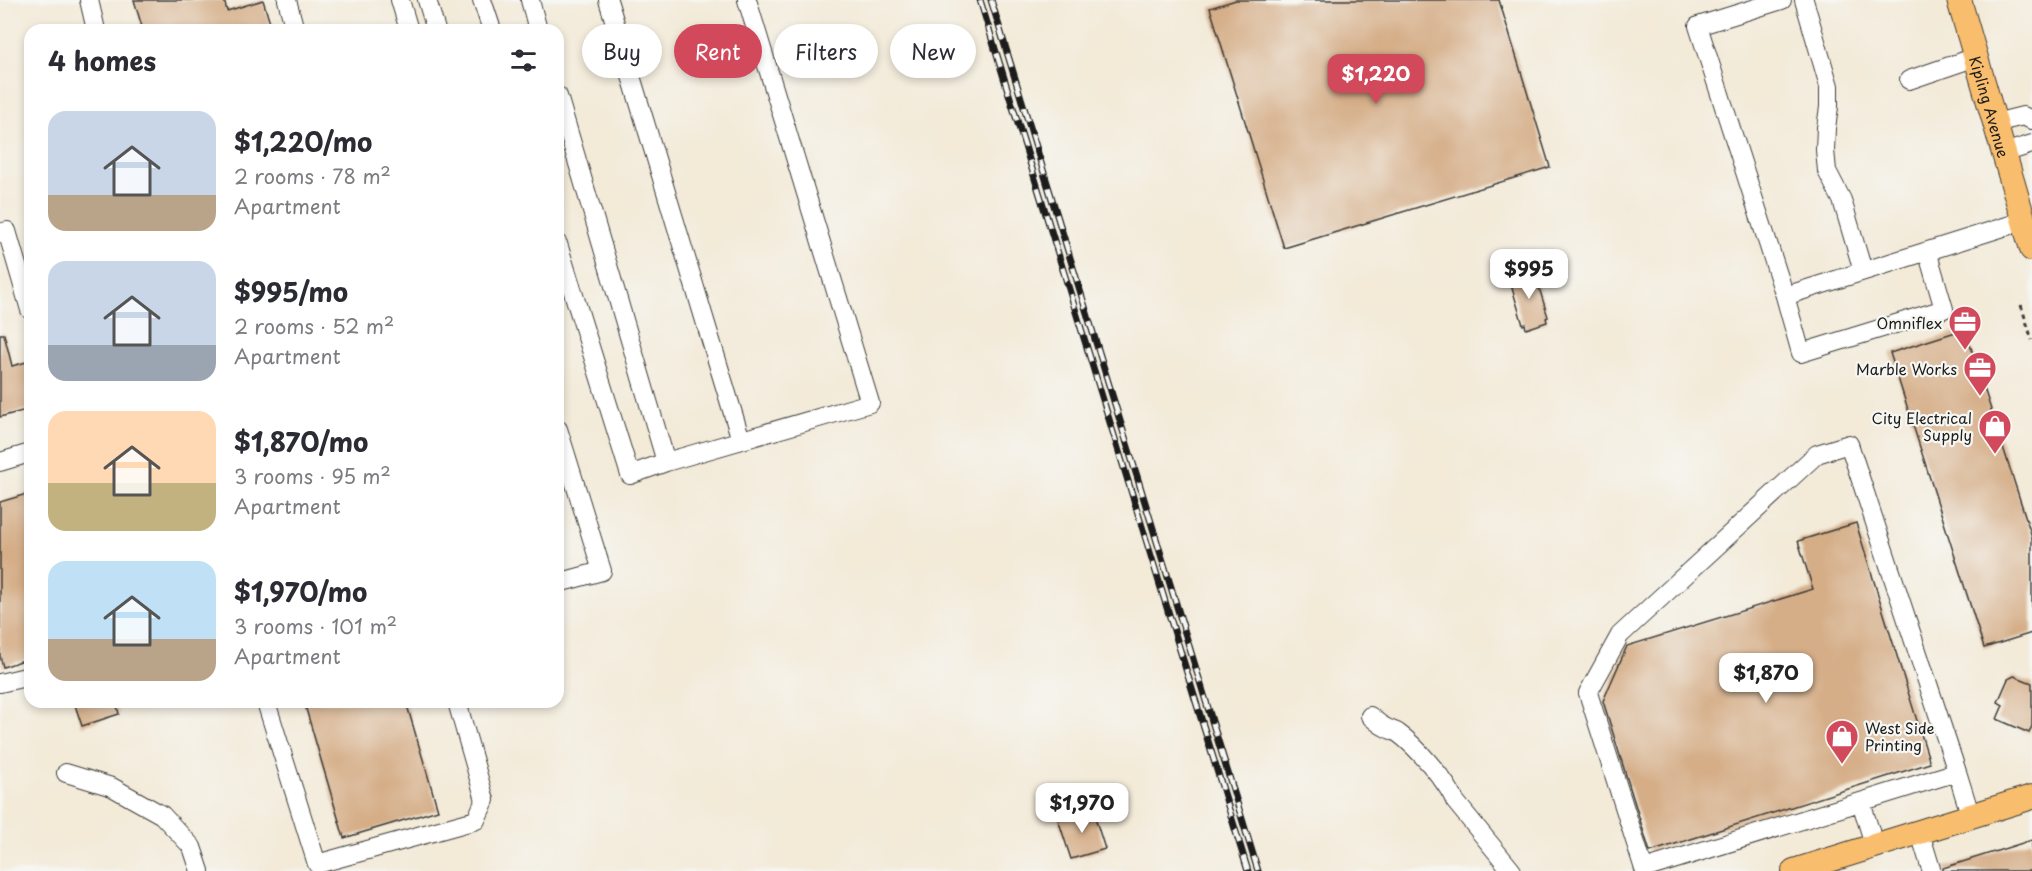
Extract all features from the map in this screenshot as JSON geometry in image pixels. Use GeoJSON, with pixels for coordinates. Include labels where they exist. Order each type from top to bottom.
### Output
{"type":"FeatureCollection","features":[{"type":"Feature","properties":{"kind":"main road","name":"Kipling Avenue"},"geometry":{"type":"LineString","coordinates":[[1959,0],[2032,249]]}},
{"type":"Feature","properties":{"kind":"main road"},"geometry":{"type":"LineString","coordinates":[[1794,871],[2032,797]]}},
{"type":"Feature","properties":{"kind":"street"},"geometry":{"type":"LineString","coordinates":[[89,0],[95,24]]}},
{"type":"Feature","properties":{"kind":"street"},"geometry":{"type":"LineString","coordinates":[[287,0],[293,24]]}},
{"type":"Feature","properties":{"kind":"street"},"geometry":{"type":"LineString","coordinates":[[400,0],[407,24]]}},
{"type":"Feature","properties":{"kind":"street"},"geometry":{"type":"LineString","coordinates":[[428,0],[434,24]]}},
{"type":"Feature","properties":{"kind":"street"},"geometry":{"type":"LineString","coordinates":[[482,0],[490,24]]}},
{"type":"Feature","properties":{"kind":"street"},"geometry":{"type":"LineString","coordinates":[[530,0],[536,24]]}},
{"type":"Feature","properties":{"kind":"street"},"geometry":{"type":"LineString","coordinates":[[608,0],[741,440]]}},
{"type":"Feature","properties":{"kind":"street"},"geometry":{"type":"LineString","coordinates":[[564,263],[630,475],[666,462],[870,403],[747,0]]}},
{"type":"Feature","properties":{"kind":"street"},"geometry":{"type":"LineString","coordinates":[[1782,0],[1698,26],[1801,352],[1944,309],[1927,251]]}},
{"type":"Feature","properties":{"kind":"street"},"geometry":{"type":"LineString","coordinates":[[1804,0],[1829,86],[1825,150],[1827,171],[1842,200],[1863,271]]}},
{"type":"Feature","properties":{"kind":"street"},"geometry":{"type":"LineString","coordinates":[[1909,80],[1976,57]]}},
{"type":"Feature","properties":{"kind":"street"},"geometry":{"type":"LineString","coordinates":[[564,116],[666,462]]}},
{"type":"Feature","properties":{"kind":"street"},"geometry":{"type":"LineString","coordinates":[[1995,123],[2023,116],[2032,120]]}},
{"type":"Feature","properties":{"kind":"street"},"geometry":{"type":"LineString","coordinates":[[2004,153],[2032,144]]}},
{"type":"Feature","properties":{"kind":"street"},"geometry":{"type":"LineString","coordinates":[[1785,296],[2024,221]]}},
{"type":"Feature","properties":{"kind":"street"},"geometry":{"type":"LineString","coordinates":[[0,233],[7,231],[24,289]]}},
{"type":"Feature","properties":{"kind":"street"},"geometry":{"type":"LineString","coordinates":[[1957,772],[1645,870],[1588,693],[1620,635],[1817,454],[1849,444],[1957,772],[1971,817]]}},
{"type":"Feature","properties":{"kind":"street"},"geometry":{"type":"LineString","coordinates":[[564,448],[602,571],[564,581]]}},
{"type":"Feature","properties":{"kind":"street"},"geometry":{"type":"LineString","coordinates":[[0,462],[24,455]]}},
{"type":"Feature","properties":{"kind":"street"},"geometry":{"type":"LineString","coordinates":[[0,683],[24,677]]}},
{"type":"Feature","properties":{"kind":"street"},"geometry":{"type":"LineString","coordinates":[[268,708],[317,864],[476,820],[485,800],[459,708]]}},
{"type":"Feature","properties":{"kind":"street"},"geometry":{"type":"LineString","coordinates":[[1370,716],[1385,728],[1391,741],[1448,797],[1455,801],[1512,871]]}},
{"type":"Feature","properties":{"kind":"street"},"geometry":{"type":"LineString","coordinates":[[66,773],[112,787],[162,815],[192,847],[200,871]]}},
{"type":"Feature","properties":{"kind":"street"},"geometry":{"type":"LineString","coordinates":[[1861,802],[1875,847]]}},
{"type":"Feature","properties":{"kind":"street"},"geometry":{"type":"LineString","coordinates":[[1920,833],[1930,870]]}},
{"type":"Feature","properties":{"kind":"path"},"geometry":{"type":"LineString","coordinates":[[2021,305],[2032,340]]}},
{"type":"Feature","properties":{"kind":"building"},"geometry":{"type":"Polygon","coordinates":[[[134,0],[224,0],[227,11],[263,0],[270,24],[141,24],[134,0]]]}},
{"type":"Feature","properties":{"kind":"building"},"geometry":{"type":"Polygon","coordinates":[[[1236,0],[1499,0],[1550,167],[1284,248],[1210,8],[1236,0]]]}},
{"type":"Feature","properties":{"kind":"building"},"geometry":{"type":"Polygon","coordinates":[[[1534,271],[1548,317],[1547,322],[1526,329],[1509,278],[1534,271]]]}},
{"type":"Feature","properties":{"kind":"building"},"geometry":{"type":"Polygon","coordinates":[[[1965,329],[2032,537],[2032,633],[1984,648],[1890,353],[1965,329]]]}},
{"type":"Feature","properties":{"kind":"building"},"geometry":{"type":"Polygon","coordinates":[[[0,334],[4,334],[12,366],[24,363],[24,411],[0,417],[0,334]]]}},
{"type":"Feature","properties":{"kind":"building"},"geometry":{"type":"Polygon","coordinates":[[[24,495],[24,660],[3,667],[0,656],[0,502],[24,495]]]}},
{"type":"Feature","properties":{"kind":"building"},"geometry":{"type":"Polygon","coordinates":[[[1856,523],[1930,763],[1650,852],[1603,701],[1627,646],[1813,589],[1798,541],[1856,523]]]}},
{"type":"Feature","properties":{"kind":"building"},"geometry":{"type":"Polygon","coordinates":[[[2014,676],[2032,683],[2032,726],[2029,733],[1997,719],[2003,705],[1998,702],[2008,679],[2014,676]]]}},
{"type":"Feature","properties":{"kind":"building"},"geometry":{"type":"Polygon","coordinates":[[[76,708],[118,708],[119,714],[82,726],[76,708]]]}},
{"type":"Feature","properties":{"kind":"building"},"geometry":{"type":"Polygon","coordinates":[[[306,708],[408,708],[438,810],[344,838],[306,708]]]}},
{"type":"Feature","properties":{"kind":"building"},"geometry":{"type":"Polygon","coordinates":[[[1092,808],[1105,849],[1071,859],[1058,819],[1092,808]]]}},
{"type":"Feature","properties":{"kind":"building"},"geometry":{"type":"Polygon","coordinates":[[[2032,840],[2032,871],[1943,871],[1943,868],[2032,840]]]}},
{"type":"Feature","properties":{"kind":"railway"},"geometry":{"type":"LineString","coordinates":[[980,0],[1248,871]]}},
{"type":"Feature","properties":{"kind":"railway"},"geometry":{"type":"LineString","coordinates":[[991,0],[1258,871]]}},
{"type":"Feature","properties":{"kind":"place","name":"Omniflex"},"geometry":{"type":"Point","coordinates":[1965,351]}},
{"type":"Feature","properties":{"kind":"place","name":"Marble Works"},"geometry":{"type":"Point","coordinates":[1980,397]}},
{"type":"Feature","properties":{"kind":"place","name":"City Electrical Supply"},"geometry":{"type":"Point","coordinates":[1995,455]}},
{"type":"Feature","properties":{"kind":"place","name":"West Side Printing"},"geometry":{"type":"Point","coordinates":[1842,765]}}]}
